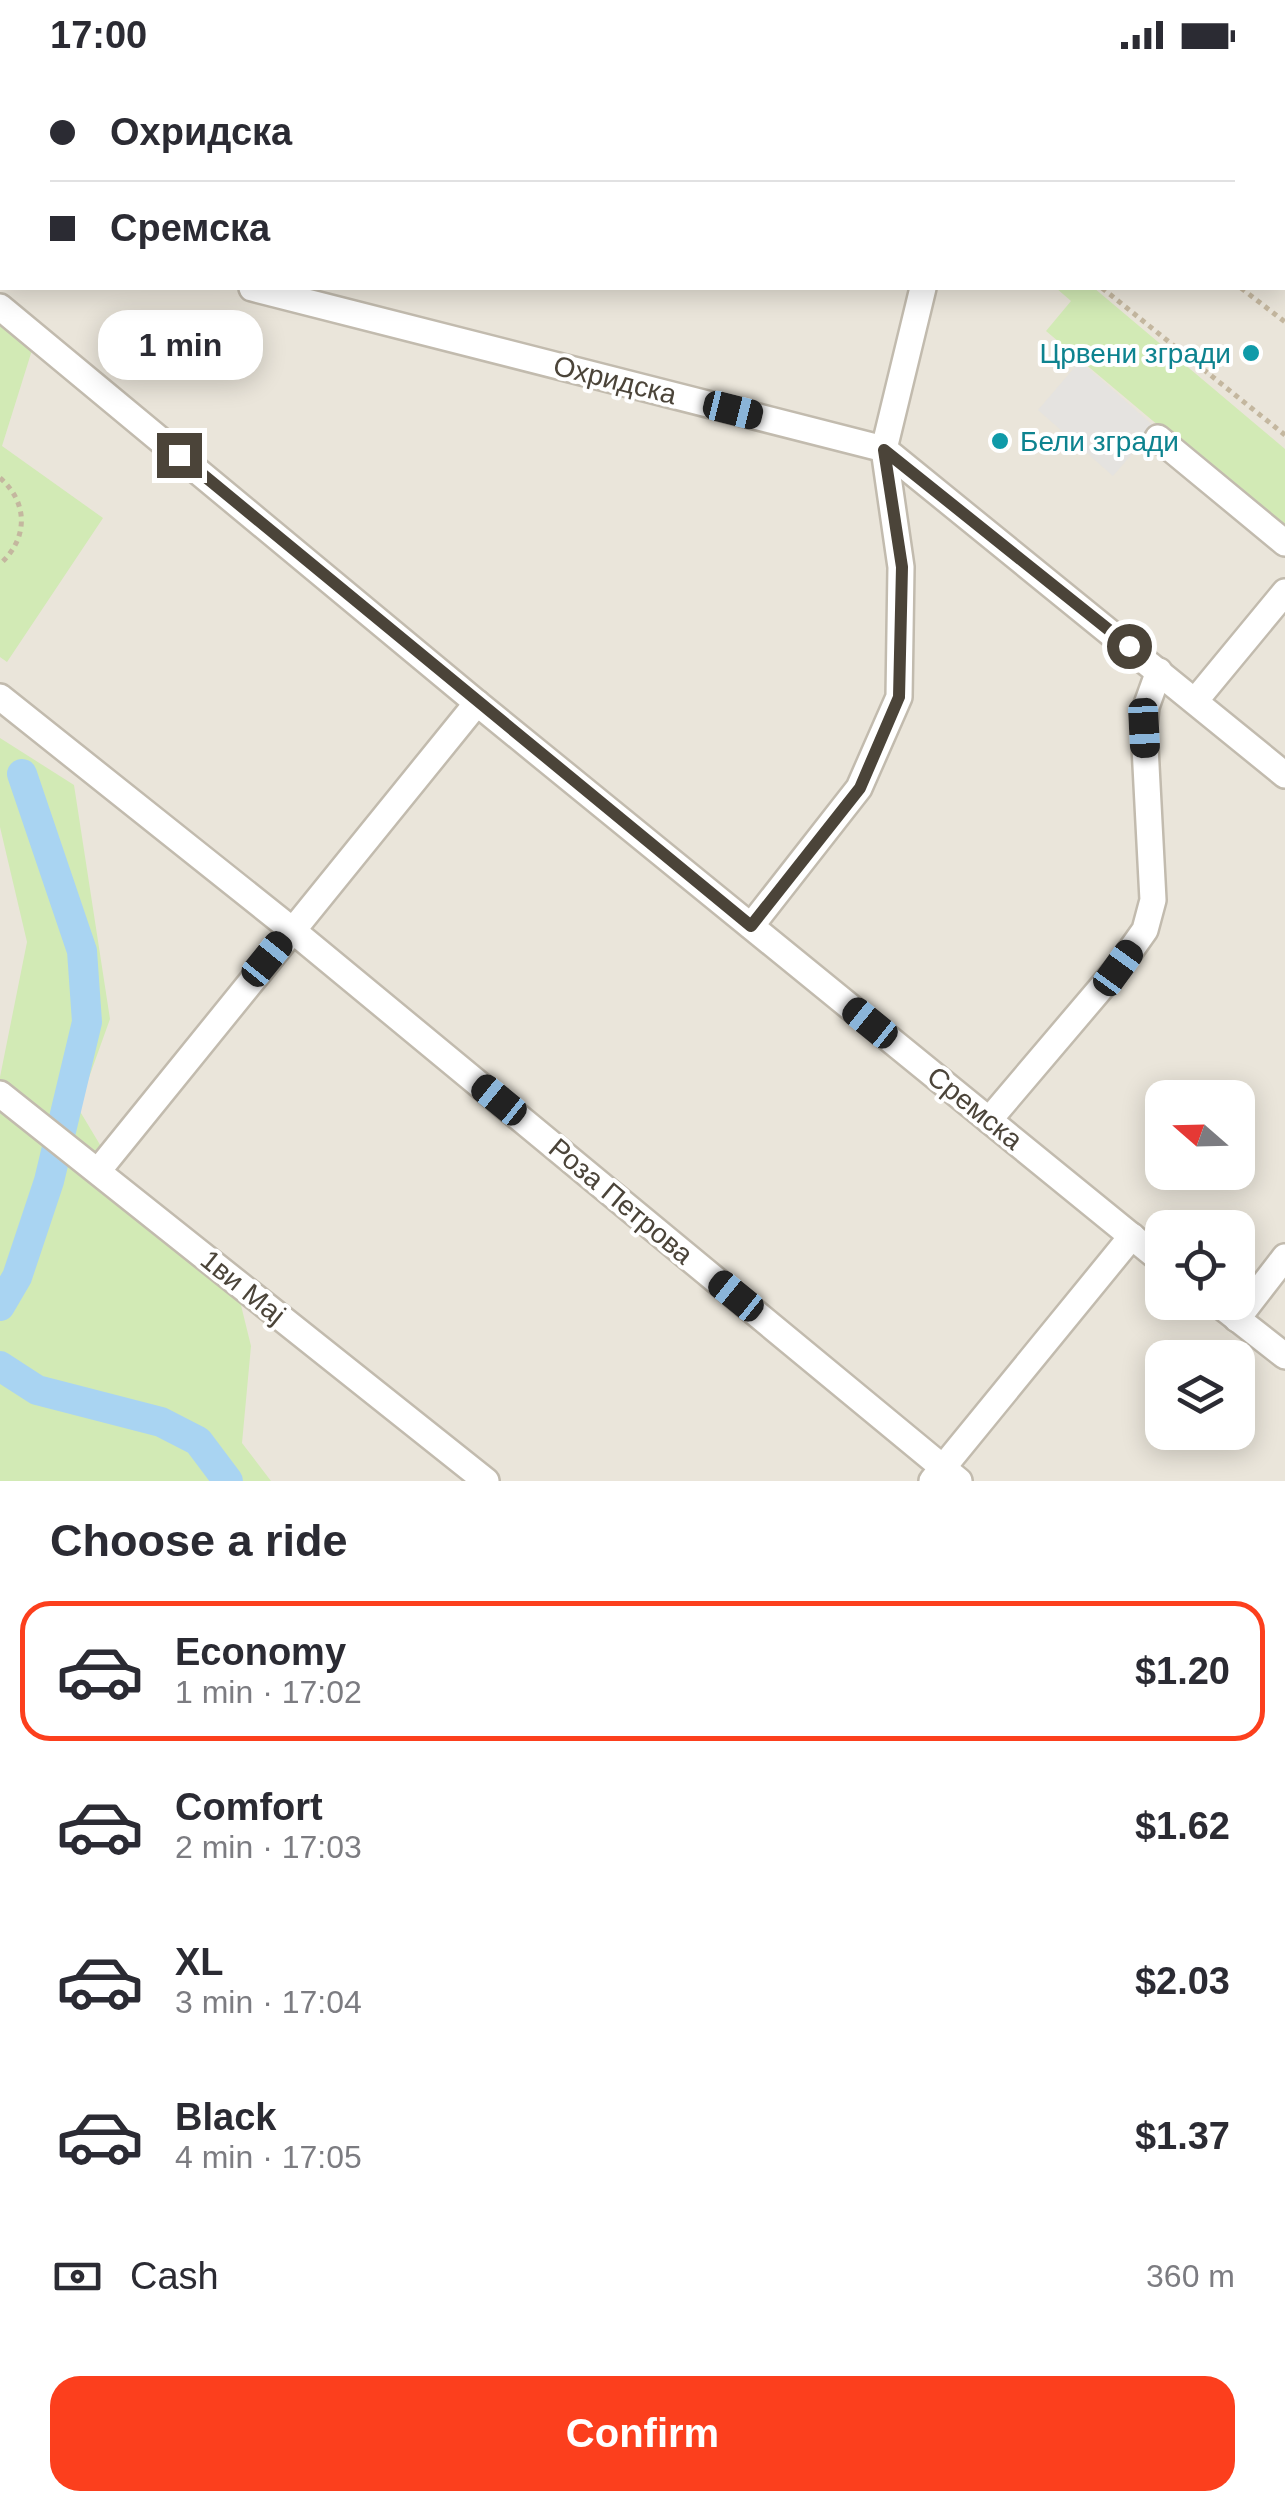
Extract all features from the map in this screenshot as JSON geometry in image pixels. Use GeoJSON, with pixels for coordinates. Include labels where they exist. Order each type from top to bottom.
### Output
{"type":"FeatureCollection","features":[{"type":"Feature","properties":{"kind":"street","name":"Охридска"},"geometry":{"type":"LineString","coordinates":[[260,290],[884,450],[1285,775]]}},
{"type":"Feature","properties":{"kind":"street"},"geometry":{"type":"LineString","coordinates":[[751,926],[860,788],[899,697],[902,567],[884,450],[923,290]]}},
{"type":"Feature","properties":{"kind":"street","name":"Сремска"},"geometry":{"type":"LineString","coordinates":[[0,306],[478,703],[1145,1247]]}},
{"type":"Feature","properties":{"kind":"street"},"geometry":{"type":"LineString","coordinates":[[1158,438],[1285,543]]}},
{"type":"Feature","properties":{"kind":"street"},"geometry":{"type":"LineString","coordinates":[[1195,701],[1285,592]]}},
{"type":"Feature","properties":{"kind":"street"},"geometry":{"type":"LineString","coordinates":[[990,1120],[1146,930],[1153,900],[1144,728],[1146,707],[1159,671]]}},
{"type":"Feature","properties":{"kind":"street","name":"Роза Петрова"},"geometry":{"type":"LineString","coordinates":[[0,697],[292,929],[945,1477]]}},
{"type":"Feature","properties":{"kind":"street"},"geometry":{"type":"LineString","coordinates":[[89,1164],[292,929],[478,703]]}},
{"type":"Feature","properties":{"kind":"street","name":"1ви Мај"},"geometry":{"type":"LineString","coordinates":[[1,1097],[486,1481]]}},
{"type":"Feature","properties":{"kind":"street"},"geometry":{"type":"LineString","coordinates":[[945,1477],[1132,1236]]}},
{"type":"Feature","properties":{"kind":"street"},"geometry":{"type":"LineString","coordinates":[[1255,1296],[1285,1257]]}},
{"type":"Feature","properties":{"kind":"street"},"geometry":{"type":"LineString","coordinates":[[1238,1320],[1285,1356]]}},
{"type":"Feature","properties":{"kind":"path"},"geometry":{"type":"LineString","coordinates":[[1104,290],[1285,435]]}},
{"type":"Feature","properties":{"kind":"path"},"geometry":{"type":"LineString","coordinates":[[1244,290],[1285,322]]}},
{"type":"Feature","properties":{"kind":"path"},"geometry":{"type":"LineString","coordinates":[[0,478],[19,503],[23,521],[20,539],[0,564]]}},
{"type":"Feature","properties":{"kind":"shaded area"},"geometry":{"type":"Polygon","coordinates":[[[0,290],[1285,290],[1285,1481],[0,1481],[0,290]]]}},
{"type":"Feature","properties":{"kind":"shaded area"},"geometry":{"type":"Polygon","coordinates":[[[1080,361],[1155,427],[1113,476],[1038,410],[1080,361]]]}},
{"type":"Feature","properties":{"kind":"green space"},"geometry":{"type":"Polygon","coordinates":[[[1058,290],[1096,290],[1285,449],[1285,532],[1046,331],[1071,301],[1058,290]]]}},
{"type":"Feature","properties":{"kind":"green space"},"geometry":{"type":"Polygon","coordinates":[[[0,319],[33,347],[2,446],[103,518],[7,662],[0,657],[0,319]]]}},
{"type":"Feature","properties":{"kind":"green space"},"geometry":{"type":"Polygon","coordinates":[[[0,738],[74,785],[110,1019],[78,1108],[145,1220],[238,1293],[251,1346],[242,1443],[271,1481],[0,1481],[0,1077],[27,942],[0,827],[0,738]]]}},
{"type":"Feature","properties":{"kind":"waterway"},"geometry":{"type":"LineString","coordinates":[[0,1306],[17,1277],[49,1181],[87,1022],[82,951],[22,774]]}},
{"type":"Feature","properties":{"kind":"waterway"},"geometry":{"type":"LineString","coordinates":[[0,1366],[37,1390],[161,1422],[198,1441],[228,1481]]}},
{"type":"Feature","properties":{"kind":"place","name":"Црвени згради"},"geometry":{"type":"Point","coordinates":[1251,353]}},
{"type":"Feature","properties":{"kind":"place","name":"Бели згради"},"geometry":{"type":"Point","coordinates":[1000,441]}},
{"type":"Feature","properties":{"kind":"route"},"geometry":{"type":"LineString","coordinates":[[179,455],[751,926],[860,788],[899,697],[902,567],[884,450],[1129,646]]}}]}
